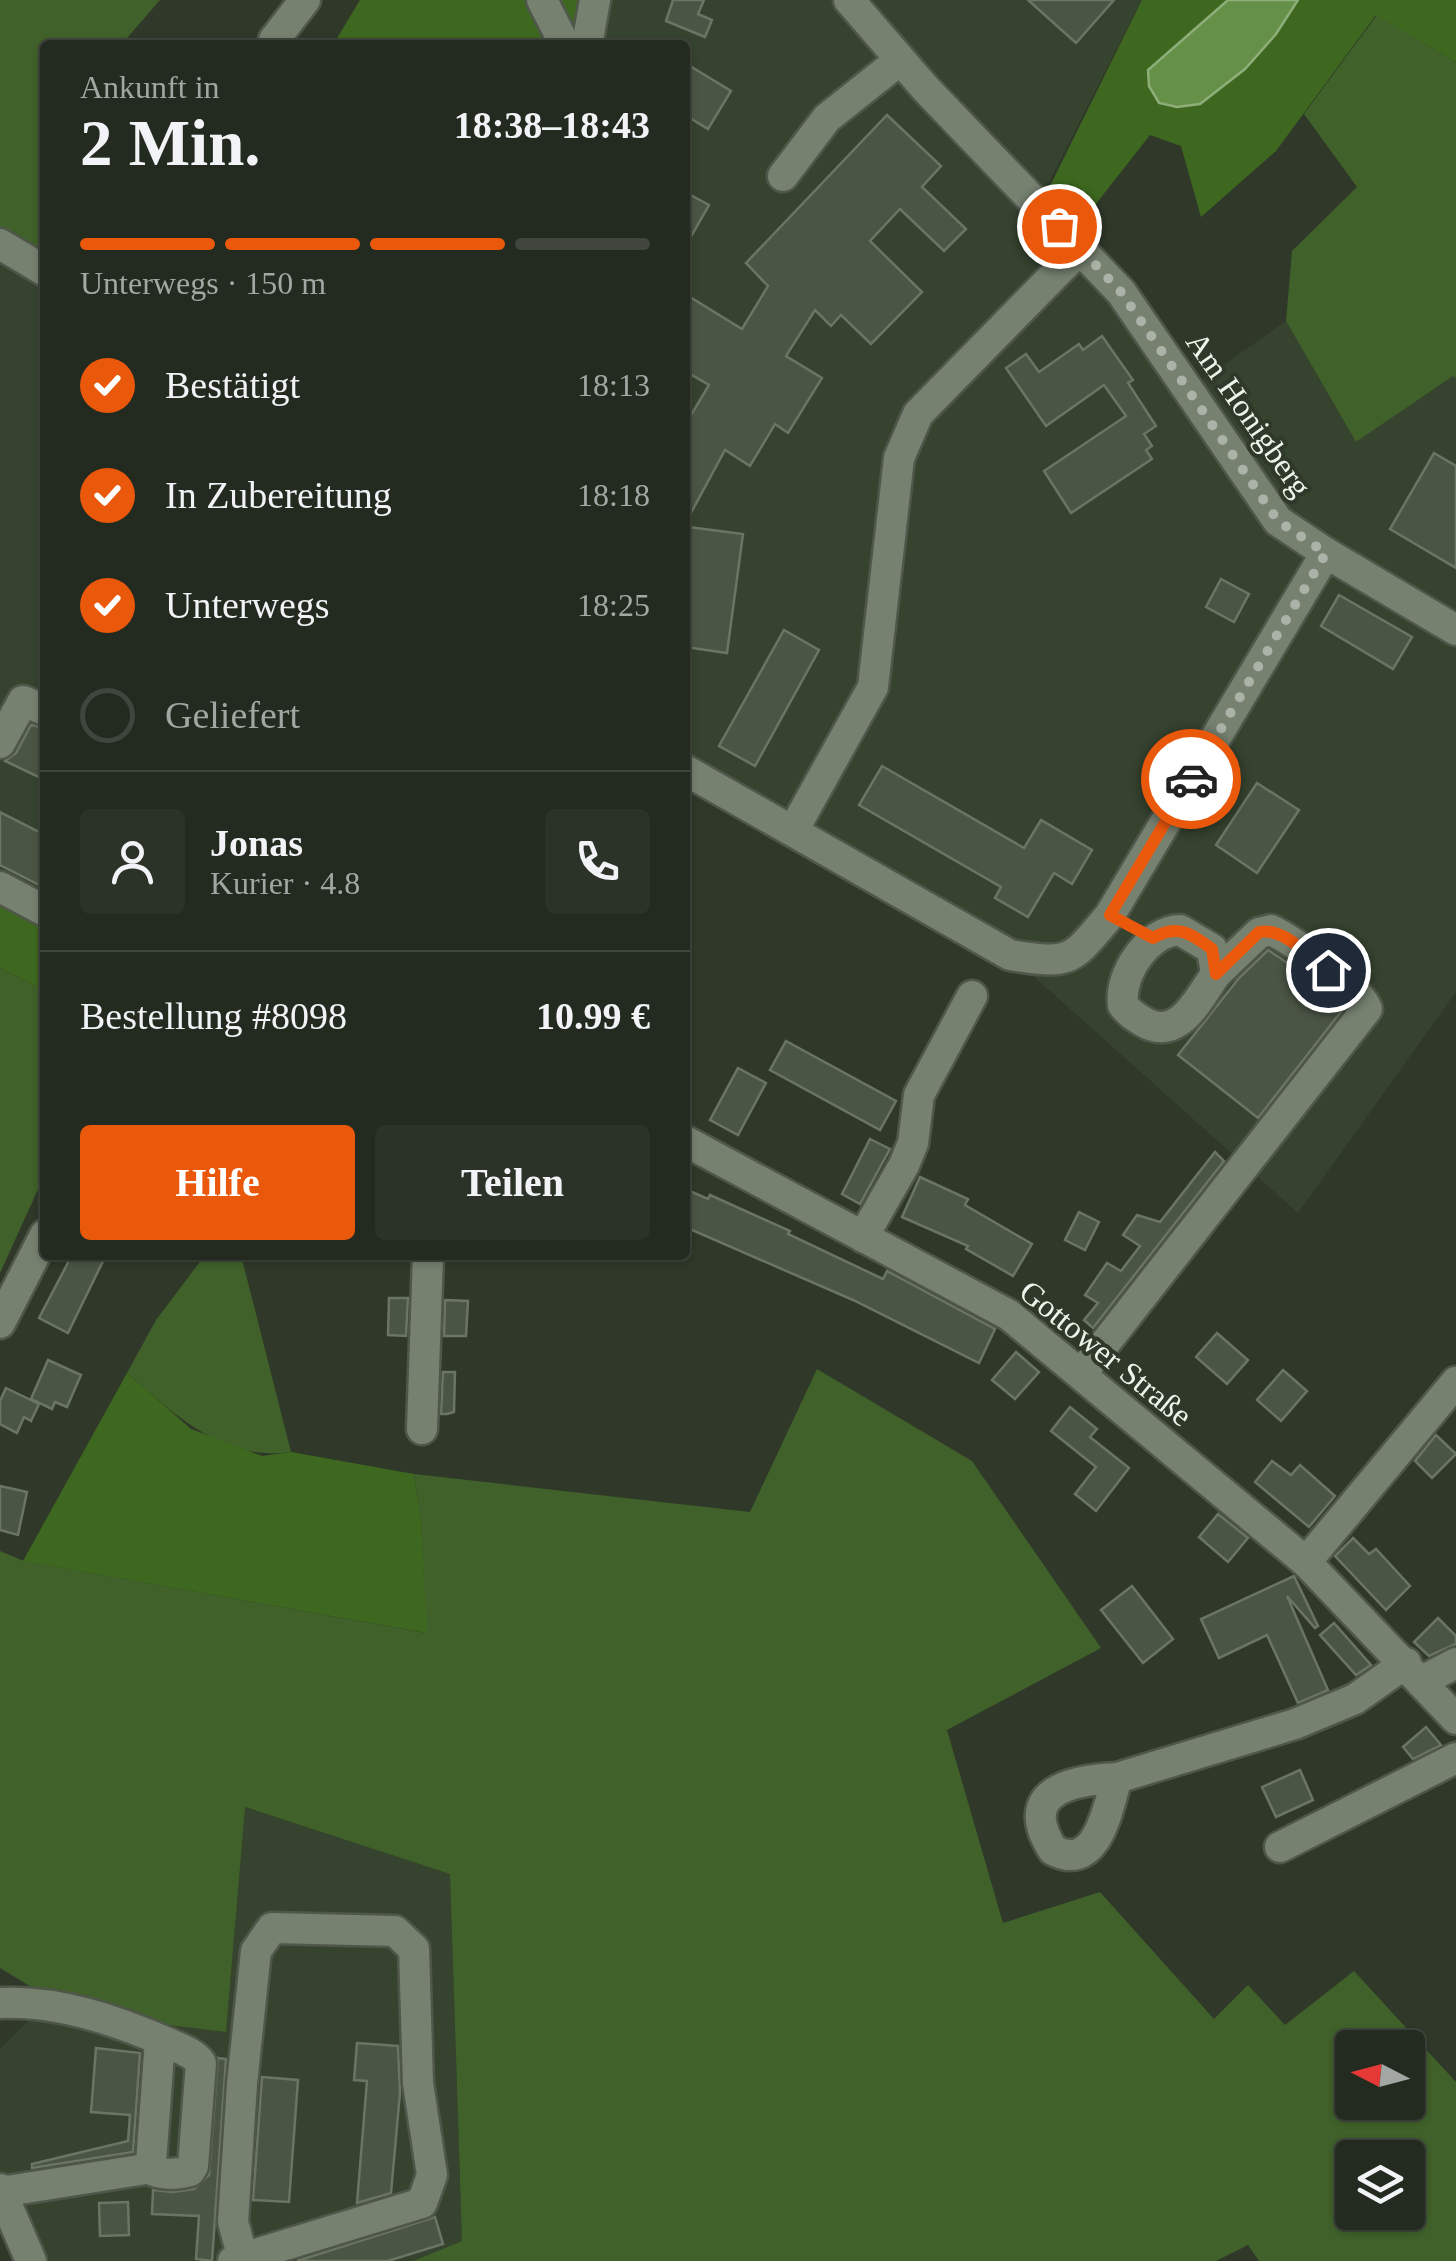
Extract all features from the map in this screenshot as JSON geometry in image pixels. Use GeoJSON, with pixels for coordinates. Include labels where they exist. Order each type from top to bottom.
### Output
{"type":"FeatureCollection","features":[{"type":"Feature","properties":{"kind":"street"},"geometry":{"type":"LineString","coordinates":[[274,40],[305,0]]}},
{"type":"Feature","properties":{"kind":"street"},"geometry":{"type":"LineString","coordinates":[[542,0],[562,40]]}},
{"type":"Feature","properties":{"kind":"street"},"geometry":{"type":"LineString","coordinates":[[589,40],[595,0]]}},
{"type":"Feature","properties":{"kind":"street","name":"Am Honigberg"},"geometry":{"type":"LineString","coordinates":[[850,0],[900,60],[1121,292],[1278,521],[1456,630]]}},
{"type":"Feature","properties":{"kind":"street"},"geometry":{"type":"LineString","coordinates":[[783,176],[827,118],[900,60]]}},
{"type":"Feature","properties":{"kind":"street"},"geometry":{"type":"LineString","coordinates":[[0,244],[40,268]]}},
{"type":"Feature","properties":{"kind":"street"},"geometry":{"type":"LineString","coordinates":[[794,830],[872,687],[899,458],[918,414],[1080,249]]}},
{"type":"Feature","properties":{"kind":"street"},"geometry":{"type":"LineString","coordinates":[[690,773],[1010,954],[1048,961],[1077,954],[1110,915],[1326,553]]}},
{"type":"Feature","properties":{"kind":"street"},"geometry":{"type":"LineString","coordinates":[[0,743],[23,701],[40,708]]}},
{"type":"Feature","properties":{"kind":"street"},"geometry":{"type":"LineString","coordinates":[[0,887],[40,907]]}},
{"type":"Feature","properties":{"kind":"street"},"geometry":{"type":"LineString","coordinates":[[1110,915],[1153,938]]}},
{"type":"Feature","properties":{"kind":"street"},"geometry":{"type":"LineString","coordinates":[[1081,1374],[1367,1008],[1353,989],[1271,930],[1259,932],[1216,974],[1182,1022],[1167,1028],[1150,1026],[1123,1005],[1122,988],[1153,938],[1164,931],[1188,932],[1212,949],[1216,974]]}},
{"type":"Feature","properties":{"kind":"street"},"geometry":{"type":"LineString","coordinates":[[863,1237],[904,1165],[913,1143],[920,1095],[972,996]]}},
{"type":"Feature","properties":{"kind":"street","name":"Gottower Straße"},"geometry":{"type":"LineString","coordinates":[[690,1144],[1009,1314],[1306,1562],[1456,1719]]}},
{"type":"Feature","properties":{"kind":"street"},"geometry":{"type":"LineString","coordinates":[[0,1323],[40,1245]]}},
{"type":"Feature","properties":{"kind":"street"},"geometry":{"type":"LineString","coordinates":[[422,1429],[428,1260]]}},
{"type":"Feature","properties":{"kind":"street"},"geometry":{"type":"LineString","coordinates":[[1306,1562],[1456,1382]]}},
{"type":"Feature","properties":{"kind":"street"},"geometry":{"type":"LineString","coordinates":[[1116,1778],[1295,1724],[1414,1672],[1456,1662]]}},
{"type":"Feature","properties":{"kind":"street"},"geometry":{"type":"LineString","coordinates":[[1280,1847],[1456,1758]]}},
{"type":"Feature","properties":{"kind":"street"},"geometry":{"type":"LineString","coordinates":[[272,1928],[395,1931],[414,1949],[418,2082],[432,2175],[422,2203],[238,2259],[233,2222],[256,1952],[272,1928]]}},
{"type":"Feature","properties":{"kind":"street"},"geometry":{"type":"LineString","coordinates":[[0,2003],[34,2003],[98,2016],[196,2056],[201,2064],[190,2171],[160,2173],[152,2168],[0,2191],[31,2261]]}},
{"type":"Feature","properties":{"kind":"street"},"geometry":{"type":"LineString","coordinates":[[152,2168],[160,2040]]}},
{"type":"Feature","properties":{"kind":"shaded area"},"geometry":{"type":"Polygon","coordinates":[[[0,0],[160,0],[125,40],[40,40],[40,269],[0,249],[0,0]]]}},
{"type":"Feature","properties":{"kind":"shaded area"},"geometry":{"type":"Polygon","coordinates":[[[360,0],[595,0],[588,40],[336,40],[360,0]]]}},
{"type":"Feature","properties":{"kind":"shaded area"},"geometry":{"type":"Polygon","coordinates":[[[595,0],[1142,0],[1038,204],[1191,388],[1286,321],[1356,442],[1454,375],[1456,378],[1456,992],[1298,1213],[1010,955],[690,773],[690,40],[588,40],[595,0]]]}},
{"type":"Feature","properties":{"kind":"shaded area"},"geometry":{"type":"Polygon","coordinates":[[[1142,0],[1228,0],[1193,31],[1245,69],[1276,34],[1298,0],[1456,0],[1456,62],[1376,15],[1276,151],[1201,217],[1181,146],[1150,135],[1088,214],[1049,188],[1142,0]]]}},
{"type":"Feature","properties":{"kind":"shaded area"},"geometry":{"type":"Polygon","coordinates":[[[1228,0],[1298,0],[1276,34],[1245,69],[1200,104],[1177,107],[1159,103],[1149,86],[1148,70],[1228,0]]]}},
{"type":"Feature","properties":{"kind":"shaded area"},"geometry":{"type":"Polygon","coordinates":[[[1377,15],[1456,62],[1456,378],[1453,376],[1356,442],[1286,321],[1292,251],[1357,187],[1304,114],[1377,15]]]}},
{"type":"Feature","properties":{"kind":"shaded area"},"geometry":{"type":"Polygon","coordinates":[[[0,249],[40,269],[40,908],[0,887],[0,249]]]}},
{"type":"Feature","properties":{"kind":"shaded area"},"geometry":{"type":"Polygon","coordinates":[[[0,887],[40,908],[40,988],[0,968],[0,887]]]}},
{"type":"Feature","properties":{"kind":"shaded area"},"geometry":{"type":"Polygon","coordinates":[[[0,968],[40,988],[40,1185],[0,1273],[0,968]]]}},
{"type":"Feature","properties":{"kind":"shaded area"},"geometry":{"type":"Polygon","coordinates":[[[201,1260],[242,1260],[291,1452],[243,1450],[201,1432],[127,1373],[156,1320],[201,1260]]]}},
{"type":"Feature","properties":{"kind":"shaded area"},"geometry":{"type":"Polygon","coordinates":[[[817,1369],[972,1461],[1101,1648],[947,1730],[1003,1923],[1100,1892],[1214,2019],[1248,1985],[1285,2025],[1354,1971],[1408,2030],[1335,2030],[1335,2120],[1425,2120],[1425,2048],[1456,2082],[1456,2261],[1259,2261],[1248,2245],[1216,2261],[413,2261],[462,2241],[450,1874],[245,1807],[226,2032],[76,2014],[0,1968],[0,1551],[24,1561],[426,1633],[421,1520],[414,1474],[750,1512],[817,1369]]]}},
{"type":"Feature","properties":{"kind":"shaded area"},"geometry":{"type":"Polygon","coordinates":[[[127,1373],[191,1429],[262,1456],[291,1452],[414,1474],[421,1520],[427,1633],[23,1561],[127,1373]]]}},
{"type":"Feature","properties":{"kind":"shaded area"},"geometry":{"type":"Polygon","coordinates":[[[244,1807],[450,1874],[462,2241],[413,2261],[35,2261],[0,2172],[0,2049],[34,2015],[76,2014],[226,2032],[244,1807]]]}},
{"type":"Feature","properties":{"kind":"building"},"geometry":{"type":"Polygon","coordinates":[[[673,0],[704,0],[698,14],[712,20],[705,37],[666,21],[673,0]]]}},
{"type":"Feature","properties":{"kind":"building"},"geometry":{"type":"Polygon","coordinates":[[[1028,0],[1114,0],[1076,43],[1028,0]]]}},
{"type":"Feature","properties":{"kind":"building"},"geometry":{"type":"Polygon","coordinates":[[[690,66],[731,91],[708,129],[690,118],[690,66]]]}},
{"type":"Feature","properties":{"kind":"building"},"geometry":{"type":"Polygon","coordinates":[[[887,115],[941,166],[922,187],[966,229],[944,251],[900,209],[870,241],[922,292],[871,344],[841,315],[831,326],[815,310],[786,356],[822,378],[788,433],[775,424],[750,466],[725,450],[690,515],[690,417],[709,385],[690,374],[690,297],[742,329],[768,286],[746,263],[887,115]]]}},
{"type":"Feature","properties":{"kind":"building"},"geometry":{"type":"Polygon","coordinates":[[[690,195],[709,205],[690,238],[690,195]]]}},
{"type":"Feature","properties":{"kind":"building"},"geometry":{"type":"Polygon","coordinates":[[[1102,336],[1133,380],[1128,383],[1156,426],[1144,434],[1152,446],[1146,450],[1152,459],[1071,513],[1044,471],[1126,416],[1104,385],[1046,426],[1006,368],[1026,354],[1039,372],[1079,344],[1083,350],[1102,336]]]}},
{"type":"Feature","properties":{"kind":"building"},"geometry":{"type":"Polygon","coordinates":[[[1434,453],[1456,466],[1456,568],[1390,529],[1434,453]]]}},
{"type":"Feature","properties":{"kind":"building"},"geometry":{"type":"Polygon","coordinates":[[[690,527],[743,534],[727,653],[690,648],[690,527]]]}},
{"type":"Feature","properties":{"kind":"building"},"geometry":{"type":"Polygon","coordinates":[[[1221,579],[1249,594],[1234,622],[1206,607],[1221,579]]]}},
{"type":"Feature","properties":{"kind":"building"},"geometry":{"type":"Polygon","coordinates":[[[1339,595],[1412,637],[1393,669],[1321,626],[1339,595]]]}},
{"type":"Feature","properties":{"kind":"building"},"geometry":{"type":"Polygon","coordinates":[[[784,630],[819,650],[755,766],[719,746],[784,630]]]}},
{"type":"Feature","properties":{"kind":"building"},"geometry":{"type":"Polygon","coordinates":[[[31,725],[40,727],[40,778],[5,761],[16,753],[31,725]]]}},
{"type":"Feature","properties":{"kind":"building"},"geometry":{"type":"Polygon","coordinates":[[[882,766],[1024,848],[1041,820],[1092,850],[1072,884],[1054,873],[1028,917],[995,898],[1001,887],[859,805],[882,766]]]}},
{"type":"Feature","properties":{"kind":"building"},"geometry":{"type":"Polygon","coordinates":[[[1257,783],[1299,810],[1257,873],[1216,845],[1257,783]]]}},
{"type":"Feature","properties":{"kind":"building"},"geometry":{"type":"Polygon","coordinates":[[[0,812],[40,832],[40,885],[0,865],[0,812]]]}},
{"type":"Feature","properties":{"kind":"building"},"geometry":{"type":"Polygon","coordinates":[[[1268,950],[1313,980],[1344,1008],[1258,1118],[1178,1055],[1239,978],[1268,950]]]}},
{"type":"Feature","properties":{"kind":"building"},"geometry":{"type":"Polygon","coordinates":[[[786,1041],[896,1101],[880,1130],[770,1070],[786,1041]]]}},
{"type":"Feature","properties":{"kind":"building"},"geometry":{"type":"Polygon","coordinates":[[[738,1068],[766,1083],[738,1135],[710,1120],[738,1068]]]}},
{"type":"Feature","properties":{"kind":"building"},"geometry":{"type":"Polygon","coordinates":[[[870,1139],[890,1149],[860,1204],[842,1194],[870,1139]]]}},
{"type":"Feature","properties":{"kind":"building"},"geometry":{"type":"Polygon","coordinates":[[[1215,1152],[1224,1161],[1093,1328],[1084,1320],[1098,1303],[1085,1295],[1107,1263],[1121,1271],[1140,1246],[1123,1235],[1137,1215],[1160,1222],[1215,1152]]]}},
{"type":"Feature","properties":{"kind":"building"},"geometry":{"type":"Polygon","coordinates":[[[920,1177],[968,1199],[965,1205],[1032,1244],[1013,1276],[966,1249],[968,1246],[902,1217],[920,1177]]]}},
{"type":"Feature","properties":{"kind":"building"},"geometry":{"type":"Polygon","coordinates":[[[690,1191],[708,1199],[710,1195],[790,1231],[788,1234],[883,1279],[887,1271],[995,1329],[979,1363],[853,1300],[690,1229],[690,1191]]]}},
{"type":"Feature","properties":{"kind":"building"},"geometry":{"type":"Polygon","coordinates":[[[1079,1212],[1099,1222],[1085,1250],[1065,1240],[1079,1212]]]}},
{"type":"Feature","properties":{"kind":"building"},"geometry":{"type":"Polygon","coordinates":[[[69,1260],[104,1260],[68,1333],[39,1318],[69,1260]]]}},
{"type":"Feature","properties":{"kind":"building"},"geometry":{"type":"Polygon","coordinates":[[[389,1298],[408,1298],[406,1336],[388,1335],[389,1298]]]}},
{"type":"Feature","properties":{"kind":"building"},"geometry":{"type":"Polygon","coordinates":[[[445,1300],[468,1301],[466,1336],[444,1336],[445,1300]]]}},
{"type":"Feature","properties":{"kind":"building"},"geometry":{"type":"Polygon","coordinates":[[[1217,1333],[1248,1360],[1227,1384],[1196,1357],[1217,1333]]]}},
{"type":"Feature","properties":{"kind":"building"},"geometry":{"type":"Polygon","coordinates":[[[1016,1352],[1039,1372],[1015,1399],[992,1380],[1016,1352]]]}},
{"type":"Feature","properties":{"kind":"building"},"geometry":{"type":"Polygon","coordinates":[[[48,1360],[81,1375],[67,1407],[55,1402],[52,1409],[31,1399],[48,1360]]]}},
{"type":"Feature","properties":{"kind":"building"},"geometry":{"type":"Polygon","coordinates":[[[1283,1370],[1307,1391],[1281,1421],[1257,1400],[1283,1370]]]}},
{"type":"Feature","properties":{"kind":"building"},"geometry":{"type":"Polygon","coordinates":[[[443,1372],[455,1372],[454,1412],[447,1414],[441,1414],[443,1372]]]}},
{"type":"Feature","properties":{"kind":"building"},"geometry":{"type":"Polygon","coordinates":[[[6,1388],[39,1404],[31,1421],[24,1417],[17,1433],[0,1424],[0,1401],[6,1388]]]}},
{"type":"Feature","properties":{"kind":"building"},"geometry":{"type":"Polygon","coordinates":[[[1070,1407],[1097,1429],[1090,1437],[1129,1468],[1096,1511],[1075,1494],[1096,1467],[1051,1431],[1070,1407]]]}},
{"type":"Feature","properties":{"kind":"building"},"geometry":{"type":"Polygon","coordinates":[[[1436,1435],[1456,1454],[1432,1478],[1415,1461],[1436,1435]]]}},
{"type":"Feature","properties":{"kind":"building"},"geometry":{"type":"Polygon","coordinates":[[[1272,1461],[1291,1475],[1300,1465],[1335,1496],[1309,1527],[1255,1482],[1272,1461]]]}},
{"type":"Feature","properties":{"kind":"building"},"geometry":{"type":"Polygon","coordinates":[[[0,1486],[27,1492],[18,1535],[0,1530],[0,1486]]]}},
{"type":"Feature","properties":{"kind":"building"},"geometry":{"type":"Polygon","coordinates":[[[1218,1514],[1248,1538],[1228,1562],[1199,1537],[1218,1514]]]}},
{"type":"Feature","properties":{"kind":"building"},"geometry":{"type":"Polygon","coordinates":[[[1353,1538],[1369,1554],[1376,1549],[1410,1586],[1386,1610],[1335,1556],[1353,1538]]]}},
{"type":"Feature","properties":{"kind":"building"},"geometry":{"type":"Polygon","coordinates":[[[1294,1576],[1318,1626],[1315,1628],[1287,1596],[1328,1690],[1298,1703],[1267,1635],[1219,1658],[1201,1619],[1294,1576]]]}},
{"type":"Feature","properties":{"kind":"building"},"geometry":{"type":"Polygon","coordinates":[[[1132,1586],[1173,1639],[1143,1663],[1101,1610],[1132,1586]]]}},
{"type":"Feature","properties":{"kind":"building"},"geometry":{"type":"Polygon","coordinates":[[[1438,1618],[1456,1636],[1456,1644],[1429,1656],[1414,1642],[1438,1618]]]}},
{"type":"Feature","properties":{"kind":"building"},"geometry":{"type":"Polygon","coordinates":[[[1334,1623],[1371,1665],[1356,1675],[1320,1635],[1334,1623]]]}},
{"type":"Feature","properties":{"kind":"building"},"geometry":{"type":"Polygon","coordinates":[[[1426,1727],[1441,1745],[1413,1759],[1403,1747],[1426,1727]]]}},
{"type":"Feature","properties":{"kind":"building"},"geometry":{"type":"Polygon","coordinates":[[[1300,1770],[1313,1800],[1276,1817],[1262,1787],[1300,1770]]]}},
{"type":"Feature","properties":{"kind":"building"},"geometry":{"type":"Polygon","coordinates":[[[357,2043],[398,2046],[400,2093],[391,2193],[357,2203],[367,2081],[354,2080],[357,2043]]]}},
{"type":"Feature","properties":{"kind":"building"},"geometry":{"type":"Polygon","coordinates":[[[96,2048],[140,2053],[133,2152],[32,2168],[32,2164],[128,2141],[130,2115],[91,2112],[96,2048]]]}},
{"type":"Feature","properties":{"kind":"building"},"geometry":{"type":"Polygon","coordinates":[[[218,2058],[226,2059],[212,2261],[196,2259],[199,2216],[152,2214],[153,2190],[194,2189],[209,2175],[218,2058]]]}},
{"type":"Feature","properties":{"kind":"building"},"geometry":{"type":"Polygon","coordinates":[[[262,2077],[298,2080],[289,2202],[253,2200],[262,2077]]]}},
{"type":"Feature","properties":{"kind":"building"},"geometry":{"type":"Polygon","coordinates":[[[128,2202],[129,2235],[100,2236],[99,2203],[128,2202]]]}},
{"type":"Feature","properties":{"kind":"building"},"geometry":{"type":"Polygon","coordinates":[[[435,2217],[443,2244],[388,2261],[297,2261],[435,2217]]]}},
{"type":"Feature","properties":{"kind":"way so far"},"geometry":{"type":"LineString","coordinates":[[1059,226],[1121,292],[1278,521],[1326,553],[1191,779]]}},
{"type":"Feature","properties":{"kind":"route"},"geometry":{"type":"LineString","coordinates":[[1191,779],[1110,915],[1153,938],[1164,931],[1188,932],[1212,949],[1218,967],[1216,974],[1259,932],[1266,930],[1278,933],[1328,970]]}}]}
